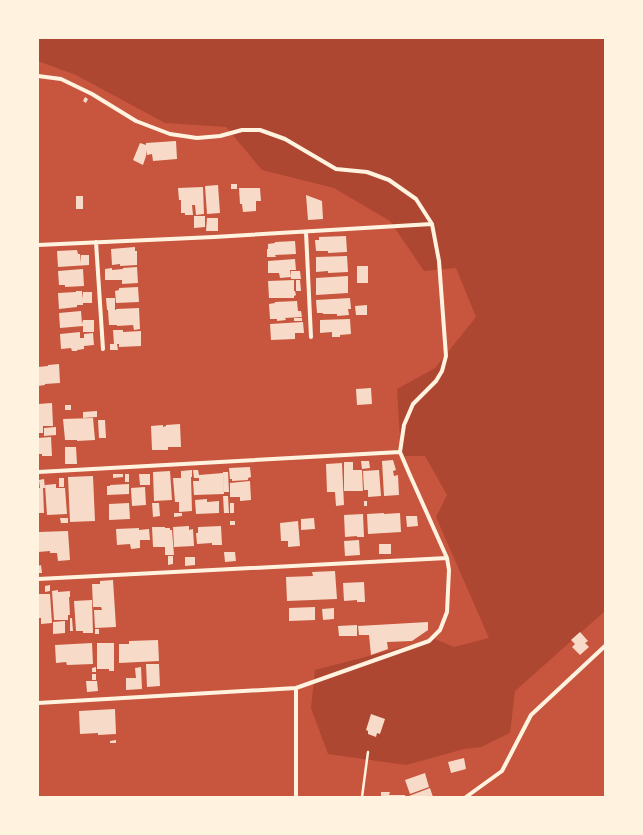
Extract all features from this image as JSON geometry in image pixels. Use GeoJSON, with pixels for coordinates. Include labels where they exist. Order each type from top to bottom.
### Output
{"type":"FeatureCollection","features":[{"type":"Feature","properties":{"kind":"street"},"geometry":{"type":"LineString","coordinates":[[38,76],[61,79],[92,94],[136,121],[170,134],[197,138],[220,136],[242,130],[260,130],[285,139],[336,169],[367,172],[389,180],[416,199],[432,224],[439,260],[446,356],[442,371],[436,381],[413,404],[404,425],[400,452],[447,558],[449,570],[447,612],[440,630],[429,641],[296,688],[38,703]]}},
{"type":"Feature","properties":{"kind":"street"},"geometry":{"type":"LineString","coordinates":[[38,245],[206,238],[432,224]]}},
{"type":"Feature","properties":{"kind":"street"},"geometry":{"type":"LineString","coordinates":[[306,232],[312,337]]}},
{"type":"Feature","properties":{"kind":"street"},"geometry":{"type":"LineString","coordinates":[[96,242],[103,349]]}},
{"type":"Feature","properties":{"kind":"street"},"geometry":{"type":"LineString","coordinates":[[38,472],[400,452]]}},
{"type":"Feature","properties":{"kind":"street"},"geometry":{"type":"LineString","coordinates":[[38,579],[447,558]]}},
{"type":"Feature","properties":{"kind":"street"},"geometry":{"type":"LineString","coordinates":[[466,797],[502,771],[531,715],[605,646]]}},
{"type":"Feature","properties":{"kind":"street"},"geometry":{"type":"LineString","coordinates":[[296,688],[296,797]]}},
{"type":"Feature","properties":{"kind":"path"},"geometry":{"type":"LineString","coordinates":[[362,797],[368,752]]}},
{"type":"Feature","properties":{"kind":"shaded area"},"geometry":{"type":"Polygon","coordinates":[[[38,38],[605,38],[605,611],[515,691],[510,733],[481,747],[464,749],[406,765],[328,754],[311,708],[315,670],[435,639],[454,647],[489,638],[436,517],[447,495],[425,456],[401,456],[397,389],[435,368],[476,317],[456,268],[424,271],[390,221],[334,188],[262,170],[226,127],[165,123],[76,75],[38,61],[38,38]]]}},
{"type":"Feature","properties":{"kind":"building"},"geometry":{"type":"Polygon","coordinates":[[[85,97],[88,99],[86,103],[83,101],[85,97]]]}},
{"type":"Feature","properties":{"kind":"building"},"geometry":{"type":"Polygon","coordinates":[[[176,141],[177,159],[153,161],[152,154],[147,155],[147,150],[143,165],[133,160],[140,143],[146,145],[146,143],[176,141]]]}},
{"type":"Feature","properties":{"kind":"building"},"geometry":{"type":"Polygon","coordinates":[[[231,184],[237,184],[237,189],[231,189],[231,184]]]}},
{"type":"Feature","properties":{"kind":"building"},"geometry":{"type":"Polygon","coordinates":[[[218,185],[220,213],[207,214],[205,186],[218,185]]]}},
{"type":"Feature","properties":{"kind":"building"},"geometry":{"type":"Polygon","coordinates":[[[203,187],[204,214],[196,215],[195,205],[192,205],[193,215],[185,215],[185,213],[181,213],[181,200],[179,200],[178,188],[203,187]]]}},
{"type":"Feature","properties":{"kind":"building"},"geometry":{"type":"Polygon","coordinates":[[[239,188],[260,188],[261,201],[256,201],[256,211],[243,212],[242,204],[240,204],[239,188]]]}},
{"type":"Feature","properties":{"kind":"building"},"geometry":{"type":"Polygon","coordinates":[[[306,195],[322,201],[323,219],[308,220],[306,195]]]}},
{"type":"Feature","properties":{"kind":"building"},"geometry":{"type":"Polygon","coordinates":[[[76,196],[83,196],[83,209],[76,209],[76,196]]]}},
{"type":"Feature","properties":{"kind":"building"},"geometry":{"type":"Polygon","coordinates":[[[194,216],[205,216],[205,227],[194,228],[194,216]]]}},
{"type":"Feature","properties":{"kind":"building"},"geometry":{"type":"Polygon","coordinates":[[[207,218],[218,218],[218,231],[206,231],[207,218]]]}},
{"type":"Feature","properties":{"kind":"building"},"geometry":{"type":"Polygon","coordinates":[[[346,236],[347,252],[328,253],[328,251],[316,251],[315,240],[319,240],[319,237],[346,236]]]}},
{"type":"Feature","properties":{"kind":"building"},"geometry":{"type":"Polygon","coordinates":[[[295,241],[296,254],[267,257],[268,244],[275,242],[295,241]]]}},
{"type":"Feature","properties":{"kind":"building"},"geometry":{"type":"Polygon","coordinates":[[[135,247],[135,251],[137,251],[137,265],[112,265],[111,249],[135,247]]]}},
{"type":"Feature","properties":{"kind":"building"},"geometry":{"type":"Polygon","coordinates":[[[77,250],[78,254],[80,254],[81,263],[81,255],[89,255],[89,265],[58,267],[57,251],[77,250]]]}},
{"type":"Feature","properties":{"kind":"building"},"geometry":{"type":"Polygon","coordinates":[[[347,256],[348,272],[316,272],[316,257],[347,256]]]}},
{"type":"Feature","properties":{"kind":"building"},"geometry":{"type":"Polygon","coordinates":[[[295,259],[296,270],[290,270],[291,277],[280,278],[279,273],[268,273],[268,261],[295,259]]]}},
{"type":"Feature","properties":{"kind":"building"},"geometry":{"type":"Polygon","coordinates":[[[357,266],[368,266],[368,283],[357,283],[357,266]]]}},
{"type":"Feature","properties":{"kind":"building"},"geometry":{"type":"Polygon","coordinates":[[[137,267],[138,283],[122,284],[122,280],[105,280],[105,269],[112,268],[112,270],[137,267]]]}},
{"type":"Feature","properties":{"kind":"building"},"geometry":{"type":"Polygon","coordinates":[[[83,269],[84,286],[65,287],[65,285],[59,285],[58,271],[83,269]]]}},
{"type":"Feature","properties":{"kind":"building"},"geometry":{"type":"Polygon","coordinates":[[[291,271],[300,271],[301,279],[291,279],[291,271]]]}},
{"type":"Feature","properties":{"kind":"building"},"geometry":{"type":"Polygon","coordinates":[[[348,276],[348,293],[316,295],[316,278],[348,276]]]}},
{"type":"Feature","properties":{"kind":"building"},"geometry":{"type":"Polygon","coordinates":[[[294,280],[294,291],[296,295],[294,298],[269,298],[268,281],[294,280]]]}},
{"type":"Feature","properties":{"kind":"building"},"geometry":{"type":"Polygon","coordinates":[[[296,280],[300,280],[301,291],[296,291],[296,280]]]}},
{"type":"Feature","properties":{"kind":"building"},"geometry":{"type":"Polygon","coordinates":[[[138,287],[139,302],[116,303],[115,291],[119,290],[119,288],[138,287]]]}},
{"type":"Feature","properties":{"kind":"building"},"geometry":{"type":"Polygon","coordinates":[[[82,291],[82,299],[83,292],[92,292],[92,303],[83,303],[83,305],[77,305],[77,307],[59,309],[58,293],[82,291]]]}},
{"type":"Feature","properties":{"kind":"building"},"geometry":{"type":"Polygon","coordinates":[[[106,298],[115,298],[115,310],[139,308],[140,329],[134,330],[133,325],[109,325],[106,298]]]}},
{"type":"Feature","properties":{"kind":"building"},"geometry":{"type":"Polygon","coordinates":[[[350,298],[351,309],[348,309],[349,315],[337,316],[337,314],[317,313],[316,300],[350,298]]]}},
{"type":"Feature","properties":{"kind":"building"},"geometry":{"type":"Polygon","coordinates":[[[297,301],[298,311],[301,311],[302,317],[285,318],[286,320],[277,321],[277,319],[270,319],[269,304],[275,302],[297,301]]]}},
{"type":"Feature","properties":{"kind":"building"},"geometry":{"type":"Polygon","coordinates":[[[367,305],[367,315],[356,315],[355,306],[367,305]]]}},
{"type":"Feature","properties":{"kind":"building"},"geometry":{"type":"Polygon","coordinates":[[[81,311],[82,324],[83,320],[94,320],[94,332],[83,332],[83,326],[60,328],[59,313],[81,311]]]}},
{"type":"Feature","properties":{"kind":"building"},"geometry":{"type":"Polygon","coordinates":[[[294,318],[302,318],[302,321],[294,321],[294,318]]]}},
{"type":"Feature","properties":{"kind":"building"},"geometry":{"type":"Polygon","coordinates":[[[350,319],[351,334],[340,335],[340,337],[332,337],[332,332],[320,333],[320,320],[350,319]]]}},
{"type":"Feature","properties":{"kind":"building"},"geometry":{"type":"Polygon","coordinates":[[[303,322],[304,333],[295,333],[295,339],[271,340],[270,324],[303,322]]]}},
{"type":"Feature","properties":{"kind":"building"},"geometry":{"type":"Polygon","coordinates":[[[113,330],[123,330],[123,332],[141,331],[141,346],[119,347],[119,344],[117,344],[118,350],[110,350],[110,344],[114,344],[113,330]]]}},
{"type":"Feature","properties":{"kind":"building"},"geometry":{"type":"Polygon","coordinates":[[[80,332],[80,338],[84,338],[84,334],[93,333],[94,345],[84,346],[84,349],[77,351],[72,351],[71,348],[61,349],[60,334],[80,332]]]}},
{"type":"Feature","properties":{"kind":"building"},"geometry":{"type":"Polygon","coordinates":[[[59,364],[60,383],[38,386],[38,367],[59,364]]]}},
{"type":"Feature","properties":{"kind":"building"},"geometry":{"type":"Polygon","coordinates":[[[371,388],[372,404],[357,405],[356,389],[371,388]]]}},
{"type":"Feature","properties":{"kind":"building"},"geometry":{"type":"Polygon","coordinates":[[[52,403],[53,426],[43,426],[43,433],[38,433],[38,404],[52,403]]]}},
{"type":"Feature","properties":{"kind":"building"},"geometry":{"type":"Polygon","coordinates":[[[65,405],[71,405],[71,410],[65,410],[65,405]]]}},
{"type":"Feature","properties":{"kind":"building"},"geometry":{"type":"Polygon","coordinates":[[[97,411],[97,417],[83,418],[83,412],[97,411]]]}},
{"type":"Feature","properties":{"kind":"building"},"geometry":{"type":"Polygon","coordinates":[[[93,418],[95,440],[65,440],[63,419],[93,418]]]}},
{"type":"Feature","properties":{"kind":"building"},"geometry":{"type":"Polygon","coordinates":[[[98,420],[105,420],[106,438],[99,438],[98,420]]]}},
{"type":"Feature","properties":{"kind":"building"},"geometry":{"type":"Polygon","coordinates":[[[180,424],[181,447],[168,447],[168,450],[152,450],[151,426],[163,425],[163,427],[166,425],[180,424]]]}},
{"type":"Feature","properties":{"kind":"building"},"geometry":{"type":"Polygon","coordinates":[[[56,427],[56,435],[44,436],[44,428],[56,427]]]}},
{"type":"Feature","properties":{"kind":"building"},"geometry":{"type":"Polygon","coordinates":[[[51,437],[52,456],[42,456],[42,454],[38,454],[38,438],[51,437]]]}},
{"type":"Feature","properties":{"kind":"building"},"geometry":{"type":"Polygon","coordinates":[[[65,447],[76,447],[77,464],[65,464],[65,447]]]}},
{"type":"Feature","properties":{"kind":"building"},"geometry":{"type":"Polygon","coordinates":[[[393,460],[396,470],[393,471],[394,476],[398,475],[399,495],[384,496],[382,461],[393,460]]]}},
{"type":"Feature","properties":{"kind":"building"},"geometry":{"type":"Polygon","coordinates":[[[361,461],[369,461],[370,468],[362,469],[361,461]]]}},
{"type":"Feature","properties":{"kind":"building"},"geometry":{"type":"Polygon","coordinates":[[[344,462],[353,462],[353,470],[362,470],[363,491],[344,491],[344,462]]]}},
{"type":"Feature","properties":{"kind":"building"},"geometry":{"type":"Polygon","coordinates":[[[342,463],[344,505],[336,506],[335,492],[327,492],[326,464],[342,463]]]}},
{"type":"Feature","properties":{"kind":"building"},"geometry":{"type":"Polygon","coordinates":[[[250,467],[251,477],[248,478],[248,480],[232,481],[232,479],[230,479],[229,468],[250,467]]]}},
{"type":"Feature","properties":{"kind":"building"},"geometry":{"type":"Polygon","coordinates":[[[192,470],[192,511],[179,512],[179,502],[175,502],[173,478],[181,478],[181,471],[192,470]]]}},
{"type":"Feature","properties":{"kind":"building"},"geometry":{"type":"Polygon","coordinates":[[[193,470],[198,470],[199,475],[223,473],[224,494],[194,495],[193,481],[199,481],[199,478],[194,478],[193,470]]]}},
{"type":"Feature","properties":{"kind":"building"},"geometry":{"type":"Polygon","coordinates":[[[379,470],[381,496],[368,497],[368,490],[364,490],[363,471],[379,470]]]}},
{"type":"Feature","properties":{"kind":"building"},"geometry":{"type":"Polygon","coordinates":[[[170,471],[172,500],[154,501],[153,472],[170,471]]]}},
{"type":"Feature","properties":{"kind":"building"},"geometry":{"type":"Polygon","coordinates":[[[223,472],[228,472],[229,492],[224,492],[223,472]]]}},
{"type":"Feature","properties":{"kind":"building"},"geometry":{"type":"Polygon","coordinates":[[[113,474],[123,474],[123,477],[113,478],[113,474]]]}},
{"type":"Feature","properties":{"kind":"building"},"geometry":{"type":"Polygon","coordinates":[[[125,474],[129,474],[129,482],[125,482],[125,474]]]}},
{"type":"Feature","properties":{"kind":"building"},"geometry":{"type":"Polygon","coordinates":[[[139,474],[150,474],[150,485],[140,485],[139,474]]]}},
{"type":"Feature","properties":{"kind":"building"},"geometry":{"type":"Polygon","coordinates":[[[93,476],[95,521],[70,522],[68,477],[93,476]]]}},
{"type":"Feature","properties":{"kind":"building"},"geometry":{"type":"Polygon","coordinates":[[[59,478],[64,478],[64,487],[59,487],[59,478]]]}},
{"type":"Feature","properties":{"kind":"building"},"geometry":{"type":"Polygon","coordinates":[[[44,479],[44,513],[38,513],[38,488],[40,488],[39,480],[44,479]]]}},
{"type":"Feature","properties":{"kind":"building"},"geometry":{"type":"Polygon","coordinates":[[[250,481],[251,500],[240,501],[240,497],[230,497],[230,483],[250,481]]]}},
{"type":"Feature","properties":{"kind":"building"},"geometry":{"type":"Polygon","coordinates":[[[56,484],[56,488],[65,488],[67,514],[47,515],[45,485],[56,484]]]}},
{"type":"Feature","properties":{"kind":"building"},"geometry":{"type":"Polygon","coordinates":[[[129,484],[129,494],[107,495],[107,486],[129,484]]]}},
{"type":"Feature","properties":{"kind":"building"},"geometry":{"type":"Polygon","coordinates":[[[145,487],[146,505],[132,506],[131,488],[145,487]]]}},
{"type":"Feature","properties":{"kind":"building"},"geometry":{"type":"Polygon","coordinates":[[[223,496],[228,496],[229,513],[224,513],[223,496]]]}},
{"type":"Feature","properties":{"kind":"building"},"geometry":{"type":"Polygon","coordinates":[[[207,499],[207,502],[219,501],[219,513],[196,514],[195,500],[207,499]]]}},
{"type":"Feature","properties":{"kind":"building"},"geometry":{"type":"Polygon","coordinates":[[[364,501],[367,501],[367,506],[364,506],[364,501]]]}},
{"type":"Feature","properties":{"kind":"building"},"geometry":{"type":"Polygon","coordinates":[[[129,503],[130,519],[109,520],[109,504],[129,503]]]}},
{"type":"Feature","properties":{"kind":"building"},"geometry":{"type":"Polygon","coordinates":[[[152,503],[159,503],[160,516],[153,517],[152,503]]]}},
{"type":"Feature","properties":{"kind":"building"},"geometry":{"type":"Polygon","coordinates":[[[230,503],[234,503],[234,513],[230,513],[230,503]]]}},
{"type":"Feature","properties":{"kind":"building"},"geometry":{"type":"Polygon","coordinates":[[[174,513],[182,513],[182,516],[174,517],[174,513]]]}},
{"type":"Feature","properties":{"kind":"building"},"geometry":{"type":"Polygon","coordinates":[[[400,513],[401,532],[368,534],[367,514],[400,513]]]}},
{"type":"Feature","properties":{"kind":"building"},"geometry":{"type":"Polygon","coordinates":[[[363,514],[364,537],[345,537],[344,515],[363,514]]]}},
{"type":"Feature","properties":{"kind":"building"},"geometry":{"type":"Polygon","coordinates":[[[406,516],[417,516],[418,526],[407,527],[406,516]]]}},
{"type":"Feature","properties":{"kind":"building"},"geometry":{"type":"Polygon","coordinates":[[[60,518],[68,518],[68,523],[61,523],[60,518]]]}},
{"type":"Feature","properties":{"kind":"building"},"geometry":{"type":"Polygon","coordinates":[[[314,518],[315,529],[301,530],[301,519],[314,518]]]}},
{"type":"Feature","properties":{"kind":"building"},"geometry":{"type":"Polygon","coordinates":[[[230,521],[235,521],[235,525],[230,525],[230,521]]]}},
{"type":"Feature","properties":{"kind":"building"},"geometry":{"type":"Polygon","coordinates":[[[298,521],[300,546],[288,547],[288,541],[281,541],[280,523],[298,521]]]}},
{"type":"Feature","properties":{"kind":"building"},"geometry":{"type":"Polygon","coordinates":[[[189,526],[189,530],[193,529],[194,546],[174,547],[173,527],[189,526]]]}},
{"type":"Feature","properties":{"kind":"building"},"geometry":{"type":"Polygon","coordinates":[[[221,526],[222,545],[212,545],[212,543],[197,544],[196,533],[198,533],[198,527],[221,526]]]}},
{"type":"Feature","properties":{"kind":"building"},"geometry":{"type":"Polygon","coordinates":[[[152,527],[165,527],[172,530],[174,555],[165,555],[165,547],[153,547],[152,527]]]}},
{"type":"Feature","properties":{"kind":"building"},"geometry":{"type":"Polygon","coordinates":[[[139,528],[139,530],[149,529],[150,540],[140,540],[140,548],[131,549],[130,544],[117,545],[116,529],[139,528]]]}},
{"type":"Feature","properties":{"kind":"building"},"geometry":{"type":"Polygon","coordinates":[[[68,531],[70,560],[58,561],[57,553],[50,553],[50,551],[38,552],[38,532],[68,531]]]}},
{"type":"Feature","properties":{"kind":"building"},"geometry":{"type":"Polygon","coordinates":[[[359,540],[360,555],[345,556],[344,541],[359,540]]]}},
{"type":"Feature","properties":{"kind":"building"},"geometry":{"type":"Polygon","coordinates":[[[379,544],[391,544],[391,554],[379,554],[379,544]]]}},
{"type":"Feature","properties":{"kind":"building"},"geometry":{"type":"Polygon","coordinates":[[[224,552],[235,552],[236,561],[225,562],[224,552]]]}},
{"type":"Feature","properties":{"kind":"building"},"geometry":{"type":"Polygon","coordinates":[[[168,556],[173,556],[173,564],[168,565],[168,556]]]}},
{"type":"Feature","properties":{"kind":"building"},"geometry":{"type":"Polygon","coordinates":[[[185,557],[195,557],[195,565],[185,566],[185,557]]]}},
{"type":"Feature","properties":{"kind":"building"},"geometry":{"type":"Polygon","coordinates":[[[41,565],[42,573],[38,573],[38,566],[41,565]]]}},
{"type":"Feature","properties":{"kind":"building"},"geometry":{"type":"Polygon","coordinates":[[[335,571],[337,599],[287,601],[286,577],[313,576],[312,572],[335,571]]]}},
{"type":"Feature","properties":{"kind":"building"},"geometry":{"type":"Polygon","coordinates":[[[113,580],[116,627],[95,628],[94,610],[102,610],[101,607],[93,607],[92,584],[100,584],[100,581],[113,580]]]}},
{"type":"Feature","properties":{"kind":"building"},"geometry":{"type":"Polygon","coordinates":[[[364,582],[365,602],[357,602],[357,600],[344,601],[343,583],[364,582]]]}},
{"type":"Feature","properties":{"kind":"building"},"geometry":{"type":"Polygon","coordinates":[[[50,585],[50,591],[45,592],[45,586],[50,585]]]}},
{"type":"Feature","properties":{"kind":"building"},"geometry":{"type":"Polygon","coordinates":[[[58,590],[58,592],[70,591],[70,615],[68,615],[68,620],[54,620],[52,591],[58,590]]]}},
{"type":"Feature","properties":{"kind":"building"},"geometry":{"type":"Polygon","coordinates":[[[38,594],[50,594],[52,623],[41,624],[41,618],[38,618],[38,594]]]}},
{"type":"Feature","properties":{"kind":"building"},"geometry":{"type":"Polygon","coordinates":[[[92,600],[93,633],[76,631],[74,601],[92,600]]]}},
{"type":"Feature","properties":{"kind":"building"},"geometry":{"type":"Polygon","coordinates":[[[315,607],[315,620],[289,621],[289,608],[315,607]]]}},
{"type":"Feature","properties":{"kind":"building"},"geometry":{"type":"Polygon","coordinates":[[[334,608],[334,619],[323,620],[322,609],[334,608]]]}},
{"type":"Feature","properties":{"kind":"building"},"geometry":{"type":"Polygon","coordinates":[[[70,618],[72,618],[73,631],[70,631],[70,618]]]}},
{"type":"Feature","properties":{"kind":"building"},"geometry":{"type":"Polygon","coordinates":[[[65,621],[65,633],[53,634],[53,622],[65,621]]]}},
{"type":"Feature","properties":{"kind":"building"},"geometry":{"type":"Polygon","coordinates":[[[428,622],[428,630],[412,641],[387,642],[388,649],[371,655],[369,635],[359,635],[358,626],[428,622]]]}},
{"type":"Feature","properties":{"kind":"building"},"geometry":{"type":"Polygon","coordinates":[[[357,625],[357,636],[339,636],[338,626],[357,625]]]}},
{"type":"Feature","properties":{"kind":"building"},"geometry":{"type":"Polygon","coordinates":[[[95,629],[99,629],[99,634],[95,634],[95,629]]]}},
{"type":"Feature","properties":{"kind":"building"},"geometry":{"type":"Polygon","coordinates":[[[580,632],[588,641],[585,643],[589,647],[580,655],[572,647],[575,644],[571,640],[580,632]]]}},
{"type":"Feature","properties":{"kind":"building"},"geometry":{"type":"Polygon","coordinates":[[[158,640],[159,661],[119,663],[119,644],[129,644],[129,641],[158,640]]]}},
{"type":"Feature","properties":{"kind":"building"},"geometry":{"type":"Polygon","coordinates":[[[92,643],[93,664],[67,665],[66,662],[56,663],[55,645],[92,643]]]}},
{"type":"Feature","properties":{"kind":"building"},"geometry":{"type":"Polygon","coordinates":[[[97,643],[114,643],[114,671],[109,671],[109,669],[97,669],[97,643]]]}},
{"type":"Feature","properties":{"kind":"building"},"geometry":{"type":"Polygon","coordinates":[[[146,664],[159,664],[160,686],[147,687],[146,664]]]}},
{"type":"Feature","properties":{"kind":"building"},"geometry":{"type":"Polygon","coordinates":[[[96,667],[96,672],[92,672],[92,668],[96,667]]]}},
{"type":"Feature","properties":{"kind":"building"},"geometry":{"type":"Polygon","coordinates":[[[141,667],[142,689],[126,690],[126,678],[136,678],[135,668],[141,667]]]}},
{"type":"Feature","properties":{"kind":"building"},"geometry":{"type":"Polygon","coordinates":[[[92,674],[96,674],[96,680],[92,680],[92,674]]]}},
{"type":"Feature","properties":{"kind":"building"},"geometry":{"type":"Polygon","coordinates":[[[86,681],[97,681],[98,691],[87,692],[86,681]]]}},
{"type":"Feature","properties":{"kind":"building"},"geometry":{"type":"Polygon","coordinates":[[[115,709],[116,734],[80,734],[79,711],[115,709]]]}},
{"type":"Feature","properties":{"kind":"building"},"geometry":{"type":"Polygon","coordinates":[[[371,714],[385,719],[380,734],[377,733],[376,737],[368,734],[368,731],[366,730],[371,714]]]}},
{"type":"Feature","properties":{"kind":"building"},"geometry":{"type":"Polygon","coordinates":[[[116,740],[116,743],[110,743],[110,741],[116,740]]]}},
{"type":"Feature","properties":{"kind":"building"},"geometry":{"type":"Polygon","coordinates":[[[464,758],[466,769],[451,773],[448,762],[464,758]]]}},
{"type":"Feature","properties":{"kind":"building"},"geometry":{"type":"Polygon","coordinates":[[[425,773],[429,787],[410,794],[405,780],[425,773]]]}},
{"type":"Feature","properties":{"kind":"building"},"geometry":{"type":"Polygon","coordinates":[[[430,788],[433,797],[409,796],[430,788]]]}},
{"type":"Feature","properties":{"kind":"building"},"geometry":{"type":"Polygon","coordinates":[[[381,792],[390,792],[389,795],[405,795],[405,797],[381,797],[381,792]]]}}]}
